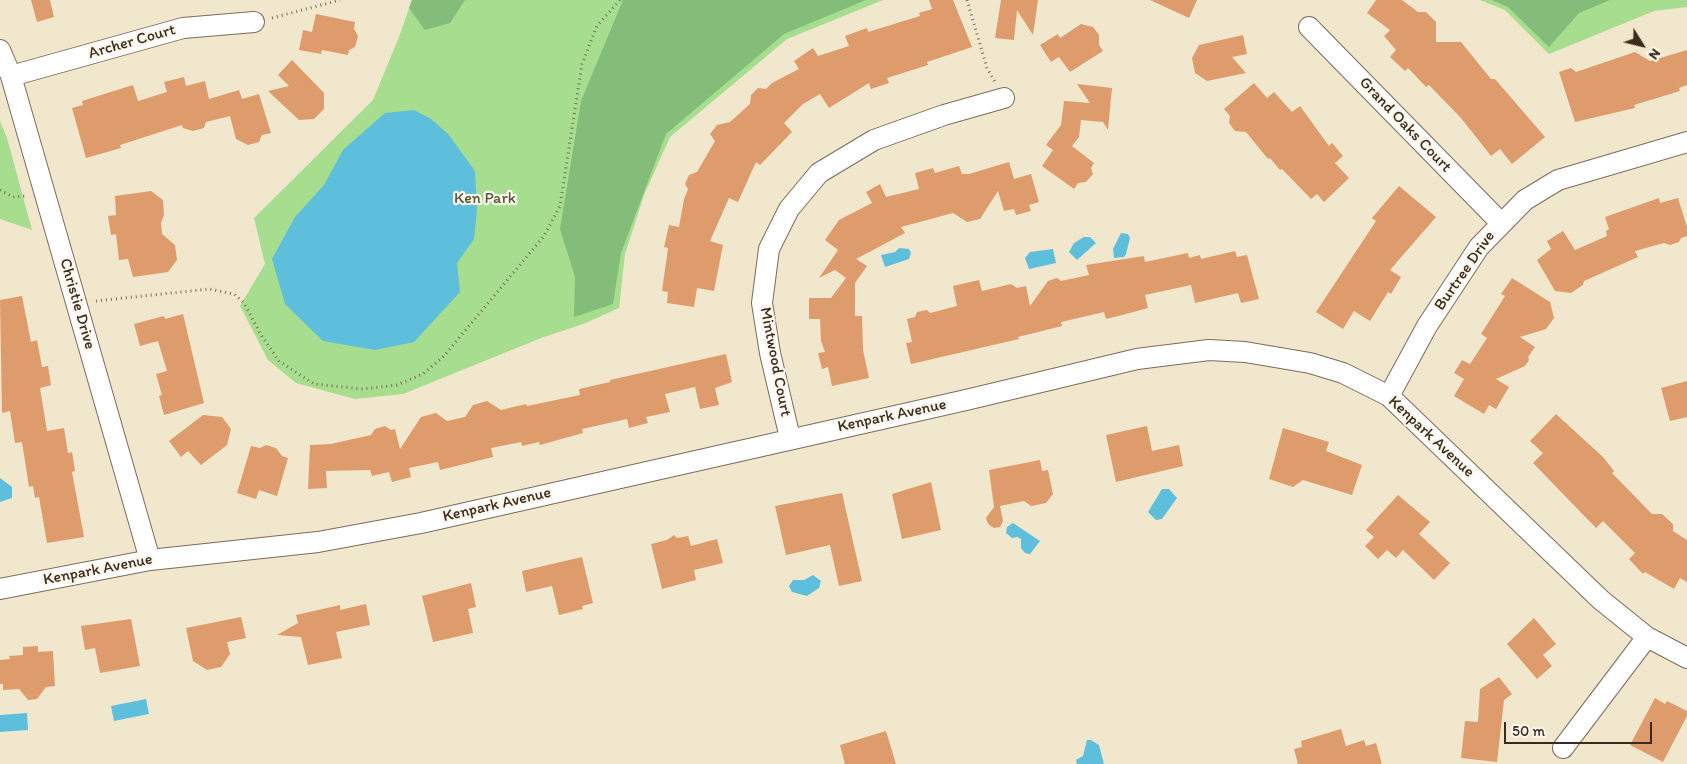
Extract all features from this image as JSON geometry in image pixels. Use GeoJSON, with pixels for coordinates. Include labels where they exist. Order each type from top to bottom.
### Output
{"type":"FeatureCollection","features":[{"type":"Feature","properties":{"kind":"street","name":"Archer Court"},"geometry":{"type":"LineString","coordinates":[[12,76],[184,28],[254,22]]}},
{"type":"Feature","properties":{"kind":"street","name":"Grand Oaks Court"},"geometry":{"type":"LineString","coordinates":[[1310,27],[1500,222]]}},
{"type":"Feature","properties":{"kind":"street","name":"Christie Drive"},"geometry":{"type":"LineString","coordinates":[[0,50],[12,76],[150,560]]}},
{"type":"Feature","properties":{"kind":"street","name":"Mintwood Court"},"geometry":{"type":"LineString","coordinates":[[790,438],[770,352],[762,303],[769,249],[789,209],[819,173],[874,140],[944,115],[1004,98]]}},
{"type":"Feature","properties":{"kind":"street","name":"Burtree Drive"},"geometry":{"type":"LineString","coordinates":[[1389,396],[1427,326],[1479,247],[1500,222],[1525,200],[1558,180],[1687,142]]}},
{"type":"Feature","properties":{"kind":"street","name":"Kenpark Avenue"},"geometry":{"type":"LineString","coordinates":[[0,589],[150,560],[318,542],[421,522],[966,400],[1137,359],[1210,350],[1245,352],[1310,364],[1343,374],[1389,396],[1601,600],[1647,637],[1687,658]]}},
{"type":"Feature","properties":{"kind":"street"},"geometry":{"type":"LineString","coordinates":[[1563,748],[1647,637]]}},
{"type":"Feature","properties":{"kind":"path"},"geometry":{"type":"LineString","coordinates":[[254,22],[340,0]]}},
{"type":"Feature","properties":{"kind":"path"},"geometry":{"type":"LineString","coordinates":[[78,303],[209,290],[234,294],[244,303],[261,335],[279,361],[314,384],[363,389],[397,385],[423,374],[444,356],[544,236],[560,206],[582,64],[597,26],[620,0]]}},
{"type":"Feature","properties":{"kind":"path"},"geometry":{"type":"LineString","coordinates":[[967,0],[987,68],[1004,98]]}},
{"type":"Feature","properties":{"kind":"path"},"geometry":{"type":"LineString","coordinates":[[0,190],[13,197],[46,194]]}},
{"type":"Feature","properties":{"kind":"green space","name":"Ken Park"},"geometry":{"type":"Polygon","coordinates":[[[412,0],[883,0],[787,39],[670,137],[644,195],[625,254],[619,308],[583,324],[541,338],[403,394],[355,399],[296,383],[268,360],[240,306],[265,264],[254,218],[373,100],[412,0]]]}},
{"type":"Feature","properties":{"kind":"green space"},"geometry":{"type":"Polygon","coordinates":[[[412,0],[465,0],[450,23],[425,30],[409,8],[412,0]]]}},
{"type":"Feature","properties":{"kind":"green space"},"geometry":{"type":"Polygon","coordinates":[[[623,0],[866,0],[784,34],[666,134],[621,253],[613,304],[574,317],[575,277],[560,229],[581,101],[623,0]]]}},
{"type":"Feature","properties":{"kind":"green space"},"geometry":{"type":"Polygon","coordinates":[[[1480,0],[1687,0],[1687,7],[1654,11],[1549,54],[1505,10],[1480,0]]]}},
{"type":"Feature","properties":{"kind":"green space"},"geometry":{"type":"Polygon","coordinates":[[[1492,0],[1610,0],[1579,13],[1549,47],[1508,7],[1492,0]]]}},
{"type":"Feature","properties":{"kind":"green space"},"geometry":{"type":"Polygon","coordinates":[[[0,121],[7,138],[32,230],[0,219],[0,121]]]}},
{"type":"Feature","properties":{"kind":"water"},"geometry":{"type":"Polygon","coordinates":[[[414,110],[431,119],[448,134],[475,171],[477,210],[474,239],[457,263],[460,292],[414,342],[375,350],[323,341],[285,304],[272,259],[295,217],[324,185],[343,150],[385,113],[414,110]]]}},
{"type":"Feature","properties":{"kind":"water"},"geometry":{"type":"Polygon","coordinates":[[[1121,233],[1128,234],[1130,238],[1126,254],[1124,257],[1114,258],[1113,249],[1121,233]]]}},
{"type":"Feature","properties":{"kind":"water"},"geometry":{"type":"Polygon","coordinates":[[[1084,237],[1090,237],[1096,243],[1077,260],[1069,252],[1074,243],[1084,237]]]}},
{"type":"Feature","properties":{"kind":"water"},"geometry":{"type":"Polygon","coordinates":[[[899,248],[909,249],[911,253],[909,259],[885,267],[881,255],[895,252],[899,248]]]}},
{"type":"Feature","properties":{"kind":"water"},"geometry":{"type":"Polygon","coordinates":[[[1053,249],[1056,263],[1029,269],[1025,258],[1030,252],[1053,249]]]}},
{"type":"Feature","properties":{"kind":"water"},"geometry":{"type":"Polygon","coordinates":[[[0,478],[12,487],[12,498],[0,502],[0,478]]]}},
{"type":"Feature","properties":{"kind":"water"},"geometry":{"type":"Polygon","coordinates":[[[1162,489],[1169,489],[1177,498],[1162,519],[1156,520],[1148,512],[1162,489]]]}},
{"type":"Feature","properties":{"kind":"water"},"geometry":{"type":"Polygon","coordinates":[[[1013,523],[1040,541],[1030,554],[1025,553],[1021,548],[1021,539],[1017,537],[1012,538],[1006,533],[1007,527],[1013,523]]]}},
{"type":"Feature","properties":{"kind":"water"},"geometry":{"type":"Polygon","coordinates":[[[813,575],[821,581],[819,588],[807,596],[792,592],[789,586],[793,580],[804,580],[813,575]]]}},
{"type":"Feature","properties":{"kind":"water"},"geometry":{"type":"Polygon","coordinates":[[[146,699],[149,714],[114,721],[111,706],[146,699]]]}},
{"type":"Feature","properties":{"kind":"water"},"geometry":{"type":"Polygon","coordinates":[[[27,713],[28,730],[0,732],[0,715],[27,713]]]}},
{"type":"Feature","properties":{"kind":"water"},"geometry":{"type":"Polygon","coordinates":[[[1087,740],[1091,740],[1099,745],[1104,764],[1077,764],[1076,760],[1083,756],[1087,740]]]}},
{"type":"Feature","properties":{"kind":"building"},"geometry":{"type":"Polygon","coordinates":[[[31,0],[50,0],[54,17],[37,22],[31,0]]]}},
{"type":"Feature","properties":{"kind":"building"},"geometry":{"type":"Polygon","coordinates":[[[929,0],[953,0],[972,47],[927,62],[928,65],[887,78],[889,83],[871,89],[869,83],[829,108],[820,94],[803,104],[784,123],[792,132],[760,165],[756,162],[738,202],[729,198],[710,241],[723,245],[714,291],[697,288],[694,307],[667,303],[668,292],[662,291],[668,248],[664,247],[669,225],[679,227],[684,199],[688,189],[685,184],[689,175],[697,172],[715,141],[710,134],[717,125],[730,122],[750,104],[751,95],[758,88],[766,89],[772,83],[799,69],[794,61],[813,48],[818,56],[849,46],[845,36],[867,28],[868,32],[920,16],[919,13],[932,9],[929,0]]]}},
{"type":"Feature","properties":{"kind":"building"},"geometry":{"type":"Polygon","coordinates":[[[1001,0],[1038,0],[1033,35],[1017,10],[1014,40],[995,38],[1001,0]]]}},
{"type":"Feature","properties":{"kind":"building"},"geometry":{"type":"Polygon","coordinates":[[[1150,0],[1197,0],[1189,18],[1150,0]]]}},
{"type":"Feature","properties":{"kind":"building"},"geometry":{"type":"Polygon","coordinates":[[[1376,0],[1402,0],[1418,12],[1426,12],[1436,22],[1436,42],[1461,42],[1491,79],[1495,79],[1545,137],[1512,164],[1500,149],[1491,156],[1461,118],[1429,85],[1426,87],[1408,68],[1405,71],[1390,57],[1396,50],[1384,36],[1390,30],[1367,13],[1376,0]]]}},
{"type":"Feature","properties":{"kind":"building"},"geometry":{"type":"Polygon","coordinates":[[[316,14],[355,22],[354,29],[358,36],[355,47],[349,50],[348,55],[322,50],[321,54],[299,50],[303,30],[312,32],[316,14]]]}},
{"type":"Feature","properties":{"kind":"building"},"geometry":{"type":"Polygon","coordinates":[[[1081,24],[1093,27],[1099,35],[1099,45],[1103,51],[1070,72],[1059,57],[1051,62],[1040,45],[1058,34],[1060,38],[1081,24]]]}},
{"type":"Feature","properties":{"kind":"building"},"geometry":{"type":"Polygon","coordinates":[[[1243,35],[1247,54],[1232,57],[1246,73],[1207,81],[1195,73],[1192,58],[1199,45],[1243,35]]]}},
{"type":"Feature","properties":{"kind":"building"},"geometry":{"type":"Polygon","coordinates":[[[1687,50],[1687,85],[1679,88],[1680,91],[1634,105],[1635,108],[1575,122],[1559,72],[1571,68],[1576,72],[1635,52],[1650,61],[1687,50]]]}},
{"type":"Feature","properties":{"kind":"building"},"geometry":{"type":"Polygon","coordinates":[[[292,60],[324,93],[324,109],[314,119],[299,120],[268,91],[289,86],[278,75],[292,60]]]}},
{"type":"Feature","properties":{"kind":"building"},"geometry":{"type":"Polygon","coordinates":[[[184,77],[186,86],[205,81],[209,99],[239,90],[242,99],[259,94],[271,133],[262,135],[259,142],[248,145],[236,139],[230,116],[206,122],[204,128],[193,131],[183,128],[182,125],[120,145],[121,148],[86,158],[72,108],[83,105],[82,101],[133,85],[138,101],[167,92],[164,82],[184,77]]]}},
{"type":"Feature","properties":{"kind":"building"},"geometry":{"type":"Polygon","coordinates":[[[1254,83],[1267,98],[1274,92],[1292,112],[1300,106],[1329,146],[1332,143],[1343,156],[1335,163],[1349,178],[1324,202],[1317,194],[1311,199],[1282,169],[1280,170],[1270,158],[1268,159],[1246,132],[1235,131],[1229,123],[1230,116],[1224,109],[1254,83]]]}},
{"type":"Feature","properties":{"kind":"building"},"geometry":{"type":"Polygon","coordinates":[[[1077,84],[1112,88],[1108,130],[1103,122],[1081,120],[1079,137],[1072,146],[1094,163],[1091,168],[1093,174],[1086,182],[1078,183],[1074,189],[1042,166],[1053,150],[1046,145],[1061,125],[1064,101],[1090,103],[1077,84]]]}},
{"type":"Feature","properties":{"kind":"building"},"geometry":{"type":"Polygon","coordinates":[[[1009,162],[1014,179],[1031,174],[1039,202],[1029,205],[1031,211],[1016,215],[1014,209],[1004,211],[998,191],[980,219],[967,222],[953,213],[901,227],[905,233],[856,259],[867,266],[855,283],[855,316],[862,316],[863,350],[869,378],[832,386],[828,367],[822,369],[818,353],[825,352],[821,341],[820,319],[809,319],[809,298],[831,298],[846,278],[835,270],[819,278],[838,250],[825,240],[839,220],[872,203],[866,192],[880,184],[886,197],[919,189],[915,173],[933,168],[935,173],[959,166],[962,174],[969,174],[1009,162]]]}},
{"type":"Feature","properties":{"kind":"building"},"geometry":{"type":"Polygon","coordinates":[[[1399,186],[1436,217],[1390,270],[1401,277],[1391,294],[1388,292],[1370,321],[1354,311],[1343,329],[1316,312],[1376,221],[1372,218],[1399,186]]]}},
{"type":"Feature","properties":{"kind":"building"},"geometry":{"type":"Polygon","coordinates":[[[151,191],[163,200],[162,234],[175,245],[177,260],[168,272],[133,277],[128,259],[119,260],[116,234],[111,235],[108,216],[116,215],[115,196],[151,191]]]}},
{"type":"Feature","properties":{"kind":"building"},"geometry":{"type":"Polygon","coordinates":[[[1659,198],[1660,203],[1678,198],[1687,227],[1687,236],[1681,238],[1679,242],[1670,245],[1664,243],[1635,251],[1638,257],[1584,281],[1583,285],[1571,293],[1555,291],[1537,260],[1551,249],[1547,241],[1563,231],[1575,250],[1607,236],[1606,231],[1609,229],[1605,217],[1659,198]]]}},
{"type":"Feature","properties":{"kind":"building"},"geometry":{"type":"Polygon","coordinates":[[[1235,251],[1237,257],[1247,255],[1259,299],[1241,303],[1238,293],[1195,303],[1191,285],[1145,295],[1148,308],[1106,319],[1104,312],[1061,322],[1062,326],[1018,337],[1019,339],[911,364],[906,343],[912,342],[907,319],[915,317],[917,312],[927,310],[930,313],[957,306],[953,286],[979,280],[982,291],[1011,284],[1017,288],[1026,286],[1030,306],[1048,281],[1057,278],[1061,281],[1089,275],[1086,265],[1144,256],[1145,262],[1188,253],[1189,258],[1200,255],[1201,259],[1235,251]]]}},
{"type":"Feature","properties":{"kind":"building"},"geometry":{"type":"Polygon","coordinates":[[[1512,278],[1550,302],[1554,318],[1546,329],[1520,337],[1535,347],[1528,357],[1529,360],[1525,366],[1496,379],[1509,387],[1496,409],[1489,405],[1484,414],[1454,396],[1464,379],[1454,373],[1462,360],[1470,364],[1487,338],[1481,334],[1505,296],[1501,294],[1512,278]]]}},
{"type":"Feature","properties":{"kind":"building"},"geometry":{"type":"Polygon","coordinates":[[[22,296],[31,342],[37,340],[42,367],[48,366],[51,385],[40,388],[47,431],[64,428],[68,453],[72,452],[75,471],[72,472],[84,537],[47,543],[39,497],[35,498],[33,486],[29,487],[22,442],[15,443],[10,411],[2,413],[0,300],[22,296]]]}},
{"type":"Feature","properties":{"kind":"building"},"geometry":{"type":"Polygon","coordinates":[[[183,314],[204,403],[164,415],[159,396],[162,395],[156,374],[167,371],[158,341],[140,346],[134,324],[164,316],[165,319],[183,314]]]}},
{"type":"Feature","properties":{"kind":"building"},"geometry":{"type":"Polygon","coordinates":[[[726,354],[732,382],[715,388],[719,405],[700,409],[695,387],[665,394],[670,412],[646,417],[648,423],[629,428],[627,419],[582,429],[583,433],[540,445],[539,442],[522,446],[521,442],[491,448],[493,457],[440,470],[438,462],[409,468],[411,477],[392,482],[389,472],[372,476],[370,470],[326,471],[327,488],[308,489],[310,445],[331,444],[371,435],[375,429],[385,426],[391,430],[395,429],[400,449],[421,417],[436,413],[447,421],[465,417],[473,405],[487,401],[501,410],[526,404],[527,406],[580,395],[579,389],[610,382],[610,380],[726,354]]]}},
{"type":"Feature","properties":{"kind":"building"},"geometry":{"type":"Polygon","coordinates":[[[1687,381],[1687,417],[1670,421],[1661,388],[1687,381]]]}},
{"type":"Feature","properties":{"kind":"building"},"geometry":{"type":"Polygon","coordinates":[[[1556,414],[1603,457],[1614,471],[1612,473],[1652,514],[1662,514],[1673,524],[1673,531],[1687,540],[1687,582],[1680,578],[1674,589],[1645,572],[1643,574],[1629,559],[1635,553],[1603,521],[1596,528],[1533,463],[1543,453],[1530,441],[1556,414]]]}},
{"type":"Feature","properties":{"kind":"building"},"geometry":{"type":"Polygon","coordinates":[[[203,415],[222,417],[231,429],[227,445],[201,465],[188,451],[181,457],[169,441],[203,415]]]}},
{"type":"Feature","properties":{"kind":"building"},"geometry":{"type":"Polygon","coordinates":[[[1147,426],[1152,451],[1179,445],[1183,466],[1116,482],[1106,435],[1147,426]]]}},
{"type":"Feature","properties":{"kind":"building"},"geometry":{"type":"Polygon","coordinates":[[[1283,428],[1329,442],[1326,451],[1362,465],[1352,495],[1303,480],[1293,487],[1269,479],[1283,428]]]}},
{"type":"Feature","properties":{"kind":"building"},"geometry":{"type":"Polygon","coordinates":[[[266,445],[276,448],[282,456],[288,458],[277,496],[259,490],[256,499],[237,493],[251,446],[260,448],[266,445]]]}},
{"type":"Feature","properties":{"kind":"building"},"geometry":{"type":"Polygon","coordinates":[[[1040,460],[1042,471],[1048,470],[1053,494],[1046,503],[1031,506],[1024,501],[1000,506],[1003,521],[1000,527],[994,528],[988,524],[986,518],[994,507],[989,470],[1040,460]]]}},
{"type":"Feature","properties":{"kind":"building"},"geometry":{"type":"Polygon","coordinates":[[[931,482],[941,530],[902,539],[892,494],[931,482]]]}},
{"type":"Feature","properties":{"kind":"building"},"geometry":{"type":"Polygon","coordinates":[[[842,493],[862,581],[839,586],[830,545],[786,555],[775,506],[842,493]]]}},
{"type":"Feature","properties":{"kind":"building"},"geometry":{"type":"Polygon","coordinates":[[[1398,495],[1430,522],[1419,534],[1450,563],[1434,580],[1403,550],[1396,558],[1387,550],[1378,559],[1365,546],[1374,537],[1366,530],[1398,495]]]}},
{"type":"Feature","properties":{"kind":"building"},"geometry":{"type":"Polygon","coordinates":[[[674,535],[677,538],[688,536],[691,546],[717,539],[723,563],[694,570],[696,580],[662,589],[651,544],[667,540],[674,535]]]}},
{"type":"Feature","properties":{"kind":"building"},"geometry":{"type":"Polygon","coordinates":[[[582,557],[593,603],[582,606],[583,609],[559,615],[552,586],[526,592],[522,571],[582,557]]]}},
{"type":"Feature","properties":{"kind":"building"},"geometry":{"type":"Polygon","coordinates":[[[471,583],[476,607],[468,609],[473,633],[433,642],[422,596],[471,583]]]}},
{"type":"Feature","properties":{"kind":"building"},"geometry":{"type":"Polygon","coordinates":[[[366,604],[370,625],[336,632],[342,658],[308,665],[301,637],[277,635],[298,623],[296,615],[340,605],[340,610],[366,604]]]}},
{"type":"Feature","properties":{"kind":"building"},"geometry":{"type":"Polygon","coordinates":[[[241,617],[246,638],[227,642],[230,654],[221,667],[207,670],[193,661],[186,628],[241,617]]]}},
{"type":"Feature","properties":{"kind":"building"},"geometry":{"type":"Polygon","coordinates":[[[1534,618],[1556,644],[1543,655],[1552,666],[1537,679],[1507,644],[1534,618]]]}},
{"type":"Feature","properties":{"kind":"building"},"geometry":{"type":"Polygon","coordinates":[[[131,619],[140,666],[100,673],[95,648],[85,650],[81,626],[131,619]]]}},
{"type":"Feature","properties":{"kind":"building"},"geometry":{"type":"Polygon","coordinates":[[[38,646],[38,652],[53,651],[55,686],[46,687],[37,699],[28,700],[19,689],[3,690],[3,684],[0,684],[0,660],[10,659],[9,656],[23,655],[23,647],[38,646]]]}},
{"type":"Feature","properties":{"kind":"building"},"geometry":{"type":"Polygon","coordinates":[[[1499,677],[1512,694],[1504,700],[1497,762],[1461,758],[1465,721],[1478,722],[1480,689],[1499,677]]]}},
{"type":"Feature","properties":{"kind":"building"},"geometry":{"type":"Polygon","coordinates":[[[1655,698],[1665,704],[1667,701],[1687,711],[1687,716],[1663,762],[1630,745],[1655,698]]]}},
{"type":"Feature","properties":{"kind":"building"},"geometry":{"type":"Polygon","coordinates":[[[1341,729],[1346,746],[1364,740],[1366,746],[1376,743],[1382,764],[1298,764],[1294,749],[1302,747],[1301,741],[1341,729]]]}},
{"type":"Feature","properties":{"kind":"building"},"geometry":{"type":"Polygon","coordinates":[[[886,731],[896,764],[845,764],[840,745],[886,731]]]}}]}
